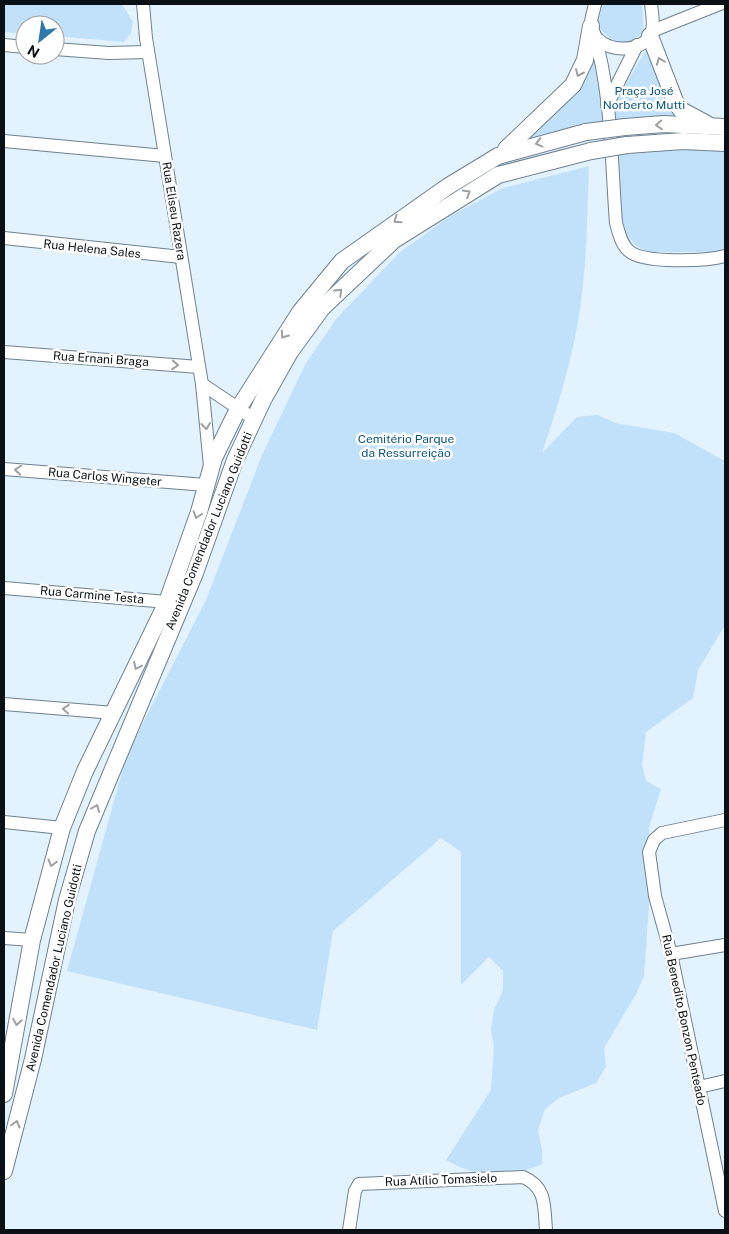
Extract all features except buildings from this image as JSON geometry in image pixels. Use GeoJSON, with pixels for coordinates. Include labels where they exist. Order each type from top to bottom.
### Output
{"type":"FeatureCollection","features":[{"type":"Feature","properties":{"kind":"main road"},"geometry":{"type":"LineString","coordinates":[[498,156],[519,139],[573,85],[585,60],[593,29]]}},
{"type":"Feature","properties":{"kind":"main road"},"geometry":{"type":"LineString","coordinates":[[646,37],[675,101],[681,110],[707,124]]}},
{"type":"Feature","properties":{"kind":"main road","name":"Avenida Comendador Luciano Guidotti"},"geometry":{"type":"LineString","coordinates":[[4,1171],[33,1059],[67,900],[87,832],[173,605],[211,468],[238,409],[295,320],[327,277],[342,261],[439,192],[498,156],[586,132],[664,124],[707,124],[725,127]]}},
{"type":"Feature","properties":{"kind":"main road","name":"Avenida Comendador Luciano Guidotti"},"geometry":{"type":"LineString","coordinates":[[4,1094],[8,1053],[32,940],[62,828],[85,771],[114,713],[173,605],[195,573],[235,460],[254,419],[290,352],[322,308],[394,240],[498,175],[590,151],[627,144],[683,141],[725,143]]}},
{"type":"Feature","properties":{"kind":"street","name":"Rua Eliseu Razera"},"geometry":{"type":"LineString","coordinates":[[136,4],[146,38]]}},
{"type":"Feature","properties":{"kind":"street","name":"Rua Eliseu Razera"},"geometry":{"type":"LineString","coordinates":[[143,4],[148,52],[202,384],[211,468]]}},
{"type":"Feature","properties":{"kind":"street"},"geometry":{"type":"LineString","coordinates":[[595,4],[593,29],[600,54],[608,105],[616,223],[620,240],[629,252],[654,259],[714,259],[725,256]]}},
{"type":"Feature","properties":{"kind":"street"},"geometry":{"type":"LineString","coordinates":[[593,29],[610,48],[624,50],[685,18],[720,4]]}},
{"type":"Feature","properties":{"kind":"street"},"geometry":{"type":"LineString","coordinates":[[608,105],[646,37],[651,8],[664,17],[685,18]]}},
{"type":"Feature","properties":{"kind":"street"},"geometry":{"type":"LineString","coordinates":[[65,50],[109,53],[148,52]]}},
{"type":"Feature","properties":{"kind":"street"},"geometry":{"type":"LineString","coordinates":[[4,141],[165,156]]}},
{"type":"Feature","properties":{"kind":"street","name":"Rua Helena Sales"},"geometry":{"type":"LineString","coordinates":[[4,238],[181,257]]}},
{"type":"Feature","properties":{"kind":"street","name":"Rua Ernani Braga"},"geometry":{"type":"LineString","coordinates":[[4,352],[199,367]]}},
{"type":"Feature","properties":{"kind":"street"},"geometry":{"type":"LineString","coordinates":[[202,384],[254,419]]}},
{"type":"Feature","properties":{"kind":"street","name":"Rua Carlos Wingeter"},"geometry":{"type":"LineString","coordinates":[[4,469],[206,485]]}},
{"type":"Feature","properties":{"kind":"street","name":"Rua Carmine Testa"},"geometry":{"type":"LineString","coordinates":[[4,588],[173,605]]}},
{"type":"Feature","properties":{"kind":"street"},"geometry":{"type":"LineString","coordinates":[[4,704],[114,713]]}},
{"type":"Feature","properties":{"kind":"street","name":"Rua Benedito Bonzon Penteado"},"geometry":{"type":"LineString","coordinates":[[725,820],[662,833],[654,840],[649,852],[655,896],[671,954],[725,1206]]}},
{"type":"Feature","properties":{"kind":"street"},"geometry":{"type":"LineString","coordinates":[[4,822],[62,828]]}},
{"type":"Feature","properties":{"kind":"street"},"geometry":{"type":"LineString","coordinates":[[4,938],[32,940]]}},
{"type":"Feature","properties":{"kind":"street"},"geometry":{"type":"LineString","coordinates":[[671,954],[725,945]]}},
{"type":"Feature","properties":{"kind":"street"},"geometry":{"type":"LineString","coordinates":[[8,1053],[33,1059]]}},
{"type":"Feature","properties":{"kind":"street"},"geometry":{"type":"LineString","coordinates":[[699,1087],[725,1081]]}},
{"type":"Feature","properties":{"kind":"street","name":"Rua Atílio Tomasielo"},"geometry":{"type":"LineString","coordinates":[[350,1230],[355,1191],[359,1184],[523,1177],[534,1182],[542,1195],[546,1230]]}},
{"type":"Feature","properties":{"kind":"green space"},"geometry":{"type":"Polygon","coordinates":[[[4,4],[122,4],[133,22],[131,33],[124,42],[65,37],[65,15],[15,15],[15,33],[4,32],[4,4]]]}},
{"type":"Feature","properties":{"kind":"green space"},"geometry":{"type":"Polygon","coordinates":[[[601,4],[642,4],[644,33],[623,45],[612,41],[598,27],[601,4]]]}},
{"type":"Feature","properties":{"kind":"green space"},"geometry":{"type":"Polygon","coordinates":[[[591,47],[597,63],[603,124],[526,141],[580,89],[591,47]]]}},
{"type":"Feature","properties":{"kind":"green space","name":"Praça José Norberto Mutti"},"geometry":{"type":"Polygon","coordinates":[[[648,47],[685,119],[614,122],[614,103],[648,47]]]}},
{"type":"Feature","properties":{"kind":"green space"},"geometry":{"type":"Polygon","coordinates":[[[725,149],[725,249],[720,252],[647,252],[635,245],[623,229],[617,152],[725,149]]]}},
{"type":"Feature","properties":{"kind":"green space","name":"Cemitério Parque da Ressurreição"},"geometry":{"type":"Polygon","coordinates":[[[589,166],[586,247],[580,307],[566,375],[542,453],[577,417],[598,415],[615,423],[674,433],[725,461],[725,625],[698,670],[693,698],[646,732],[642,765],[646,781],[661,789],[649,827],[651,876],[644,976],[636,994],[604,1048],[606,1067],[596,1083],[559,1098],[545,1109],[538,1130],[542,1150],[542,1164],[517,1173],[505,1175],[482,1174],[470,1171],[446,1160],[491,1090],[494,1047],[491,1029],[494,1010],[503,990],[503,971],[489,957],[461,985],[461,852],[441,838],[333,931],[317,1030],[67,971],[127,754],[206,600],[262,455],[306,363],[337,318],[400,252],[452,215],[503,188],[589,166]]]}}]}
